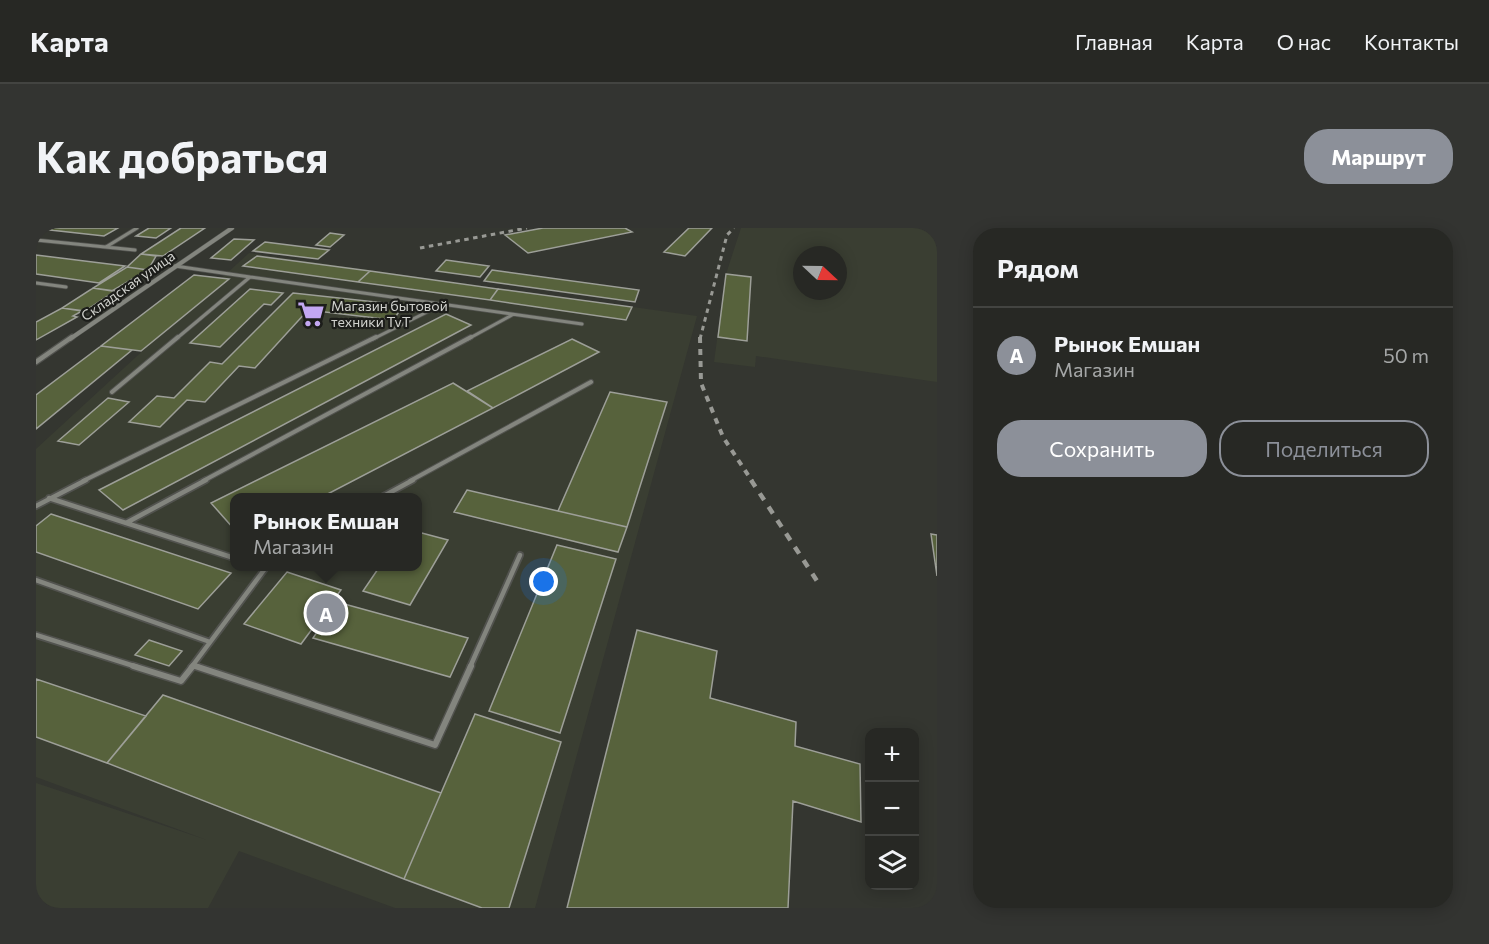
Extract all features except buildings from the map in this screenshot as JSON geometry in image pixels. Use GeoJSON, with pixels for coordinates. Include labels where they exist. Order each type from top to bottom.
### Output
{"type":"FeatureCollection","features":[{"type":"Feature","properties":{"kind":"street","name":"Складская улица"},"geometry":{"type":"LineString","coordinates":[[36,362],[232,228]]}},
{"type":"Feature","properties":{"kind":"lane"},"geometry":{"type":"LineString","coordinates":[[106,247],[137,228]]}},
{"type":"Feature","properties":{"kind":"lane"},"geometry":{"type":"LineString","coordinates":[[36,240],[135,250]]}},
{"type":"Feature","properties":{"kind":"lane"},"geometry":{"type":"LineString","coordinates":[[175,266],[582,324]]}},
{"type":"Feature","properties":{"kind":"lane"},"geometry":{"type":"LineString","coordinates":[[112,392],[250,277]]}},
{"type":"Feature","properties":{"kind":"lane"},"geometry":{"type":"LineString","coordinates":[[36,283],[66,287]]}},
{"type":"Feature","properties":{"kind":"lane"},"geometry":{"type":"LineString","coordinates":[[36,506],[440,305]]}},
{"type":"Feature","properties":{"kind":"lane"},"geometry":{"type":"LineString","coordinates":[[126,523],[513,315]]}},
{"type":"Feature","properties":{"kind":"lane"},"geometry":{"type":"LineString","coordinates":[[389,493],[591,382]]}},
{"type":"Feature","properties":{"kind":"lane"},"geometry":{"type":"LineString","coordinates":[[49,498],[230,557]]}},
{"type":"Feature","properties":{"kind":"lane"},"geometry":{"type":"LineString","coordinates":[[193,665],[435,745],[520,555]]}},
{"type":"Feature","properties":{"kind":"lane"},"geometry":{"type":"LineString","coordinates":[[36,635],[181,681],[262,571]]}},
{"type":"Feature","properties":{"kind":"lane"},"geometry":{"type":"LineString","coordinates":[[36,580],[210,642]]}},
{"type":"Feature","properties":{"kind":"shaded area"},"geometry":{"type":"Polygon","coordinates":[[[741,228],[937,228],[937,382],[756,356],[755,367],[714,362],[726,274],[741,228]]]}},
{"type":"Feature","properties":{"kind":"shaded area"},"geometry":{"type":"Polygon","coordinates":[[[249,253],[697,316],[535,908],[395,908],[239,851],[208,908],[36,908],[36,783],[207,840],[36,777],[36,449],[249,253]]]}},
{"type":"Feature","properties":{"kind":"railway"},"geometry":{"type":"LineString","coordinates":[[420,248],[527,228]]}},
{"type":"Feature","properties":{"kind":"railway"},"geometry":{"type":"LineString","coordinates":[[700,339],[727,235],[734,228]]}},
{"type":"Feature","properties":{"kind":"railway"},"geometry":{"type":"LineString","coordinates":[[700,339],[701,383],[723,437],[752,481]]}},
{"type":"Feature","properties":{"kind":"railway"},"geometry":{"type":"LineString","coordinates":[[751,480],[821,587]]}},
{"type":"Feature","properties":{"kind":"place","name":"Магазин бытовой техники TvT"},"geometry":{"type":"Point","coordinates":[311,314]}},
{"type":"Feature","properties":{"kind":"place","name":"Рынок Емшан"},"geometry":{"type":"Point","coordinates":[326,613]}}]}
